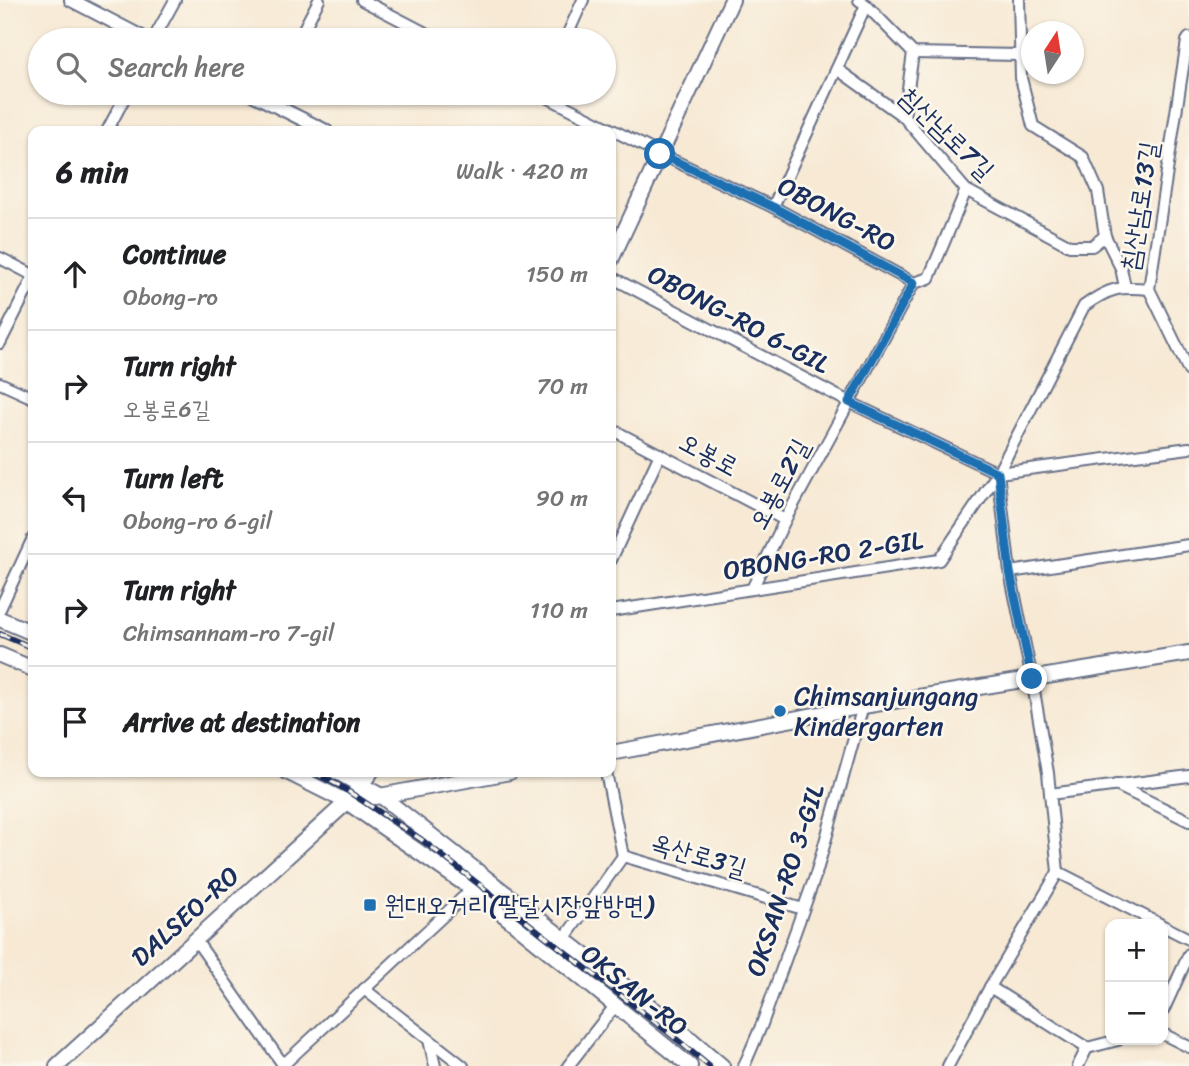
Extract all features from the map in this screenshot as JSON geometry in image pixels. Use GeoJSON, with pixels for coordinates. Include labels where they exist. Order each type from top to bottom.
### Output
{"type":"FeatureCollection","features":[{"type":"Feature","properties":{"kind":"main road"},"geometry":{"type":"LineString","coordinates":[[616,249],[732,0]]}},
{"type":"Feature","properties":{"kind":"main road"},"geometry":{"type":"LineString","coordinates":[[0,619],[28,631]]}},
{"type":"Feature","properties":{"kind":"main road"},"geometry":{"type":"LineString","coordinates":[[616,752],[863,706],[1189,653]]}},
{"type":"Feature","properties":{"kind":"main road"},"geometry":{"type":"LineString","coordinates":[[0,655],[28,667]]}},
{"type":"Feature","properties":{"kind":"main road","name":"OKSAN-RO"},"geometry":{"type":"LineString","coordinates":[[297,777],[347,802],[471,889],[690,1066]]}},
{"type":"Feature","properties":{"kind":"main road"},"geometry":{"type":"LineString","coordinates":[[346,777],[381,796],[674,1025],[722,1066]]}},
{"type":"Feature","properties":{"kind":"main road"},"geometry":{"type":"LineString","coordinates":[[347,802],[367,777]]}},
{"type":"Feature","properties":{"kind":"main road"},"geometry":{"type":"LineString","coordinates":[[347,802],[483,777]]}},
{"type":"Feature","properties":{"kind":"main road","name":"DALSEO-RO"},"geometry":{"type":"LineString","coordinates":[[61,1064],[347,802]]}},
{"type":"Feature","properties":{"kind":"street"},"geometry":{"type":"LineString","coordinates":[[71,0],[125,28]]}},
{"type":"Feature","properties":{"kind":"street"},"geometry":{"type":"LineString","coordinates":[[160,28],[175,0]]}},
{"type":"Feature","properties":{"kind":"street"},"geometry":{"type":"LineString","coordinates":[[304,28],[319,0]]}},
{"type":"Feature","properties":{"kind":"street"},"geometry":{"type":"LineString","coordinates":[[362,0],[416,28]]}},
{"type":"Feature","properties":{"kind":"street"},"geometry":{"type":"LineString","coordinates":[[570,28],[583,0]]}},
{"type":"Feature","properties":{"kind":"street"},"geometry":{"type":"LineString","coordinates":[[1019,0],[1021,78],[1033,126],[1083,158],[1098,191],[1105,236],[1121,268],[1125,287]]}},
{"type":"Feature","properties":{"kind":"street"},"geometry":{"type":"LineString","coordinates":[[773,207],[836,69],[863,2],[913,53],[1020,55]]}},
{"type":"Feature","properties":{"kind":"street"},"geometry":{"type":"LineString","coordinates":[[948,1066],[989,987],[1058,872],[1048,773],[1010,572],[998,473],[1084,306],[1102,293],[1125,287],[1149,289],[1189,38]]}},
{"type":"Feature","properties":{"kind":"street"},"geometry":{"type":"LineString","coordinates":[[904,117],[913,53]]}},
{"type":"Feature","properties":{"kind":"street","name":"침산남로7길"},"geometry":{"type":"LineString","coordinates":[[836,69],[904,117],[966,190],[1070,246],[1092,246],[1105,236]]}},
{"type":"Feature","properties":{"kind":"street"},"geometry":{"type":"LineString","coordinates":[[110,126],[121,105]]}},
{"type":"Feature","properties":{"kind":"street"},"geometry":{"type":"LineString","coordinates":[[282,105],[318,126]]}},
{"type":"Feature","properties":{"kind":"street","name":"OBONG-RO"},"geometry":{"type":"LineString","coordinates":[[564,105],[605,126]]}},
{"type":"Feature","properties":{"kind":"street","name":"OBONG-RO"},"geometry":{"type":"LineString","coordinates":[[616,132],[773,207],[914,283]]}},
{"type":"Feature","properties":{"kind":"street","name":"오봉로2길"},"geometry":{"type":"LineString","coordinates":[[752,589],[785,520],[914,283],[929,278],[966,190]]}},
{"type":"Feature","properties":{"kind":"street"},"geometry":{"type":"LineString","coordinates":[[0,258],[28,273]]}},
{"type":"Feature","properties":{"kind":"street","name":"OBONG-RO 6-GIL"},"geometry":{"type":"LineString","coordinates":[[616,280],[849,402],[998,473]]}},
{"type":"Feature","properties":{"kind":"street"},"geometry":{"type":"LineString","coordinates":[[0,343],[28,286]]}},
{"type":"Feature","properties":{"kind":"street","name":"침산남로13길"},"geometry":{"type":"LineString","coordinates":[[1149,289],[1189,371]]}},
{"type":"Feature","properties":{"kind":"street"},"geometry":{"type":"LineString","coordinates":[[0,383],[28,396]]}},
{"type":"Feature","properties":{"kind":"street","name":"오봉로"},"geometry":{"type":"LineString","coordinates":[[616,432],[785,520]]}},
{"type":"Feature","properties":{"kind":"street"},"geometry":{"type":"LineString","coordinates":[[998,473],[1189,448]]}},
{"type":"Feature","properties":{"kind":"street"},"geometry":{"type":"LineString","coordinates":[[616,548],[660,454]]}},
{"type":"Feature","properties":{"kind":"street","name":"OBONG-RO 2-GIL"},"geometry":{"type":"LineString","coordinates":[[616,610],[939,560],[998,473]]}},
{"type":"Feature","properties":{"kind":"street"},"geometry":{"type":"LineString","coordinates":[[1010,572],[1189,545]]}},
{"type":"Feature","properties":{"kind":"street"},"geometry":{"type":"LineString","coordinates":[[0,609],[28,549]]}},
{"type":"Feature","properties":{"kind":"street","name":"OKSAN-RO 3-GIL"},"geometry":{"type":"LineString","coordinates":[[744,1066],[762,1024],[816,874],[863,706]]}},
{"type":"Feature","properties":{"kind":"street"},"geometry":{"type":"LineString","coordinates":[[1050,794],[1189,776]]}},
{"type":"Feature","properties":{"kind":"street"},"geometry":{"type":"LineString","coordinates":[[564,939],[623,856],[607,777]]}},
{"type":"Feature","properties":{"kind":"street"},"geometry":{"type":"LineString","coordinates":[[1116,785],[1189,821]]}},
{"type":"Feature","properties":{"kind":"street","name":"옥산로3길"},"geometry":{"type":"LineString","coordinates":[[623,856],[803,909]]}},
{"type":"Feature","properties":{"kind":"street"},"geometry":{"type":"LineString","coordinates":[[1058,872],[1149,919]]}},
{"type":"Feature","properties":{"kind":"street"},"geometry":{"type":"LineString","coordinates":[[195,939],[283,1065],[471,889]]}},
{"type":"Feature","properties":{"kind":"street"},"geometry":{"type":"LineString","coordinates":[[1168,928],[1189,939]]}},
{"type":"Feature","properties":{"kind":"street"},"geometry":{"type":"LineString","coordinates":[[1168,1000],[1189,954]]}},
{"type":"Feature","properties":{"kind":"street"},"geometry":{"type":"LineString","coordinates":[[989,987],[1087,1048],[1105,1043]]}},
{"type":"Feature","properties":{"kind":"street"},"geometry":{"type":"LineString","coordinates":[[364,989],[463,1066]]}},
{"type":"Feature","properties":{"kind":"street"},"geometry":{"type":"LineString","coordinates":[[568,1066],[615,1006]]}},
{"type":"Feature","properties":{"kind":"street"},"geometry":{"type":"LineString","coordinates":[[1168,1036],[1189,1047]]}},
{"type":"Feature","properties":{"kind":"street"},"geometry":{"type":"LineString","coordinates":[[429,1040],[435,1066]]}},
{"type":"Feature","properties":{"kind":"street"},"geometry":{"type":"LineString","coordinates":[[1077,1066],[1087,1048]]}},
{"type":"Feature","properties":{"kind":"railway"},"geometry":{"type":"LineString","coordinates":[[0,634],[28,646]]}},
{"type":"Feature","properties":{"kind":"railway"},"geometry":{"type":"LineString","coordinates":[[323,777],[422,840],[709,1066]]}},
{"type":"Feature","properties":{"kind":"place","name":"Chimsanjungang Kindergarten"},"geometry":{"type":"Point","coordinates":[780,711]}},
{"type":"Feature","properties":{"kind":"place","name":"원대오거리(팔달시장앞방면)"},"geometry":{"type":"Point","coordinates":[370,905]}},
{"type":"Feature","properties":{"kind":"route"},"geometry":{"type":"LineString","coordinates":[[660,154],[773,207],[914,283],[849,402],[998,473],[1010,572],[1032,679]]}}]}
